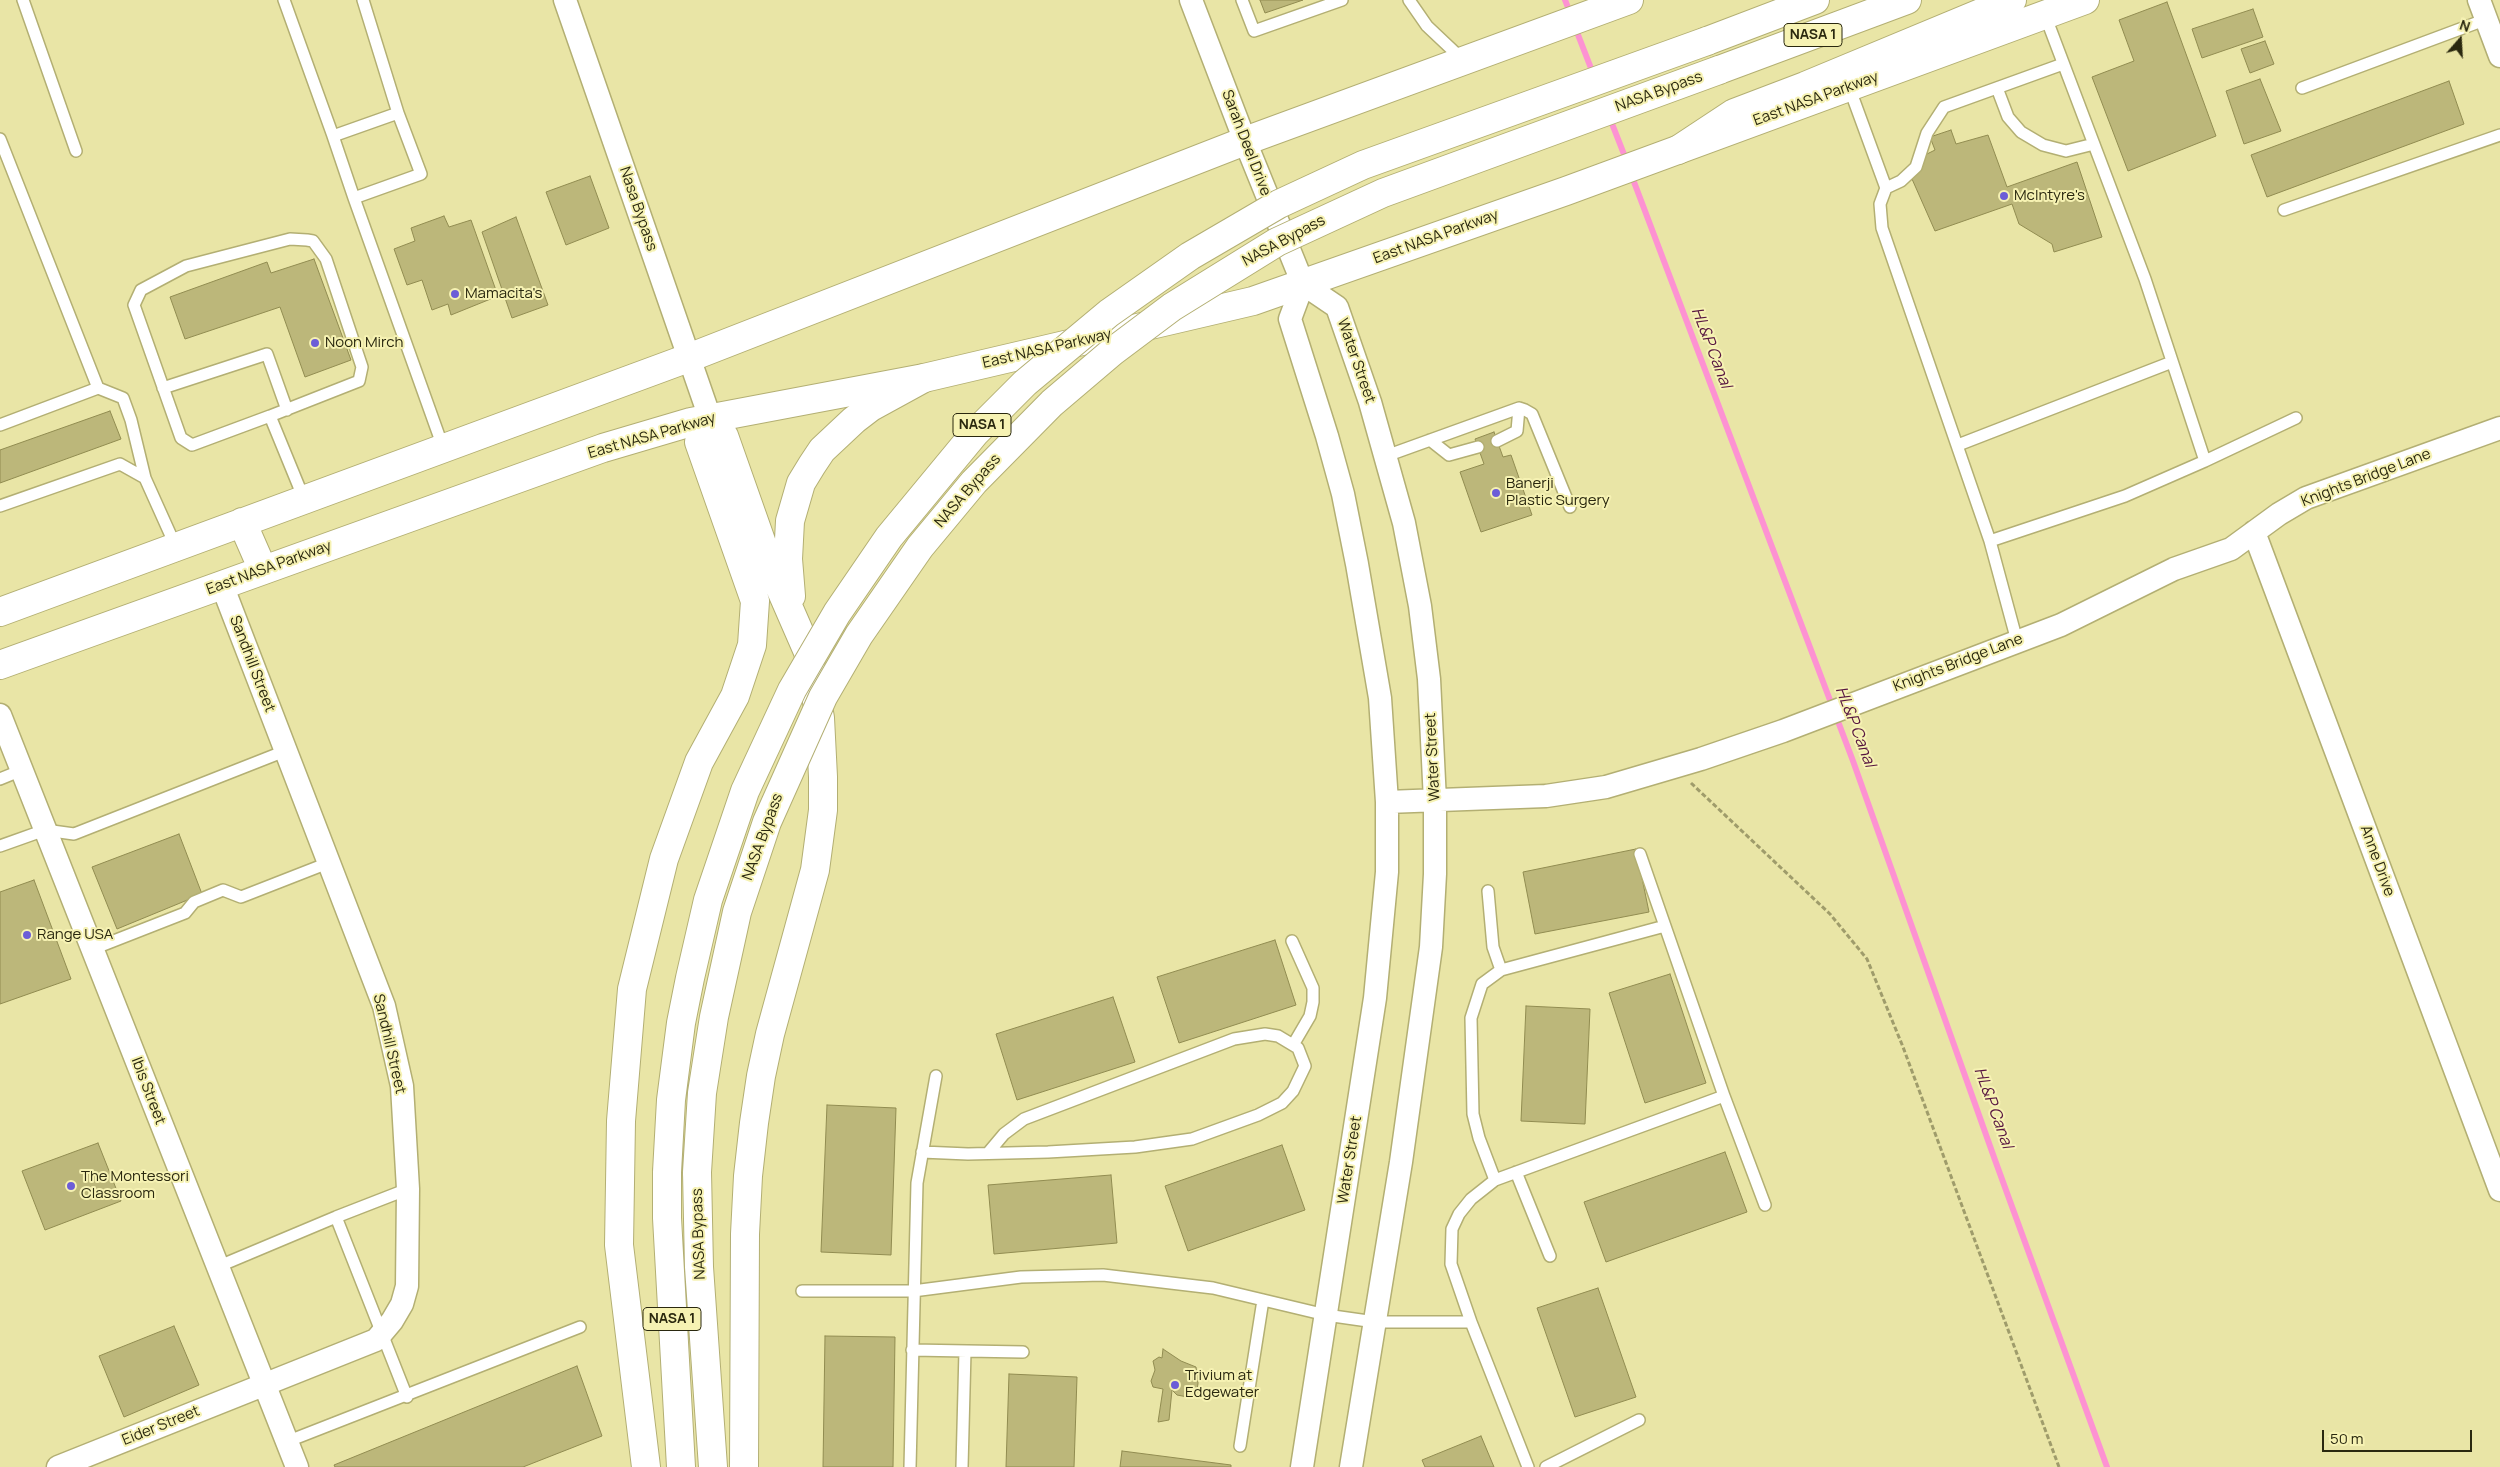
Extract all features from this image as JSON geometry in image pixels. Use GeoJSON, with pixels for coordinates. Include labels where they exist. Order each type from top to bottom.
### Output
{"type":"FeatureCollection","features":[{"type":"Feature","properties":{"kind":"main road"},"geometry":{"type":"LineString","coordinates":[[0,612],[691,357],[1244,141],[1629,0]]}},
{"type":"Feature","properties":{"kind":"main road","name":"NASA Bypass"},"geometry":{"type":"LineString","coordinates":[[681,1467],[667,1218],[667,1172],[675,1066],[692,968],[710,892],[748,783],[792,690],[837,613],[889,537],[950,460],[1024,383],[1108,313],[1190,256],[1279,204],[1363,165],[1816,0]]}},
{"type":"Feature","properties":{"kind":"main road","name":"NASA Bypass"},"geometry":{"type":"LineString","coordinates":[[713,1467],[699,1267],[697,1172],[702,1093],[721,982],[746,880],[778,794],[823,697],[859,635],[920,547],[974,482],[1052,403],[1112,352],[1188,297],[1277,242],[1383,193],[1907,0]]}},
{"type":"Feature","properties":{"kind":"main road"},"geometry":{"type":"LineString","coordinates":[[1678,150],[1734,113],[1805,86],[2012,0]]}},
{"type":"Feature","properties":{"kind":"main road","name":"East NASA Parkway"},"geometry":{"type":"LineString","coordinates":[[0,665],[603,448],[710,418],[924,378],[1253,301],[1678,150],[2085,0]]}},
{"type":"Feature","properties":{"kind":"main road"},"geometry":{"type":"LineString","coordinates":[[792,615],[788,540],[790,521],[801,484],[822,450],[854,420],[871,407],[924,378]]}},
{"type":"Feature","properties":{"kind":"main road"},"geometry":{"type":"LineString","coordinates":[[646,1467],[619,1245],[621,1121],[632,989],[664,859],[699,762],[734,696],[752,645],[755,601],[699,442],[710,418],[724,436],[767,558],[808,652],[816,687],[822,743],[822,810],[816,870],[770,1034],[754,1123],[748,1176],[744,1467]]}},
{"type":"Feature","properties":{"kind":"main road"},"geometry":{"type":"LineString","coordinates":[[242,522],[263,570]]}},
{"type":"Feature","properties":{"kind":"street","name":"Nasa Bypass"},"geometry":{"type":"LineString","coordinates":[[565,0],[691,357],[710,418]]}},
{"type":"Feature","properties":{"kind":"street","name":"Sarah Deel Drive"},"geometry":{"type":"LineString","coordinates":[[1191,0],[1244,141],[1303,284]]}},
{"type":"Feature","properties":{"kind":"street"},"geometry":{"type":"LineString","coordinates":[[2483,10],[2500,56]]}},
{"type":"Feature","properties":{"kind":"street","name":"Water Street"},"geometry":{"type":"LineString","coordinates":[[1302,1467],[1375,998],[1387,872],[1387,802],[1380,698],[1356,555],[1343,494],[1327,436],[1290,319],[1303,284],[1337,307],[1370,402],[1404,524],[1420,606],[1429,679],[1435,801],[1435,874],[1431,946],[1401,1162],[1352,1467]]}},
{"type":"Feature","properties":{"kind":"street","name":"Knights Bridge Lane"},"geometry":{"type":"LineString","coordinates":[[1387,802],[1546,796],[1606,787],[1674,768],[1783,731],[2061,625],[2174,569],[2231,549],[2306,498],[2500,428]]}},
{"type":"Feature","properties":{"kind":"street","name":"Anne Drive"},"geometry":{"type":"LineString","coordinates":[[2254,532],[2500,1190]]}},
{"type":"Feature","properties":{"kind":"street","name":"Sandhill Street"},"geometry":{"type":"LineString","coordinates":[[222,585],[284,751],[384,1006],[402,1086],[408,1189],[407,1286],[402,1304],[382,1333],[376,1340],[263,1385]]}},
{"type":"Feature","properties":{"kind":"street","name":"Ibis Street"},"geometry":{"type":"LineString","coordinates":[[0,716],[296,1467]]}},
{"type":"Feature","properties":{"kind":"street","name":"Eider Street"},"geometry":{"type":"LineString","coordinates":[[58,1467],[263,1385]]}},
{"type":"Feature","properties":{"kind":"lane"},"geometry":{"type":"LineString","coordinates":[[23,0],[76,151]]}},
{"type":"Feature","properties":{"kind":"lane"},"geometry":{"type":"LineString","coordinates":[[284,0],[443,447]]}},
{"type":"Feature","properties":{"kind":"lane"},"geometry":{"type":"LineString","coordinates":[[354,198],[421,174],[398,113],[363,0]]}},
{"type":"Feature","properties":{"kind":"lane"},"geometry":{"type":"LineString","coordinates":[[1242,0],[1254,31],[1342,0]]}},
{"type":"Feature","properties":{"kind":"lane"},"geometry":{"type":"LineString","coordinates":[[1409,0],[1427,26],[1463,60]]}},
{"type":"Feature","properties":{"kind":"lane"},"geometry":{"type":"LineString","coordinates":[[2302,88],[2483,10]]}},
{"type":"Feature","properties":{"kind":"lane"},"geometry":{"type":"LineString","coordinates":[[2045,14],[2145,279],[2205,461]]}},
{"type":"Feature","properties":{"kind":"lane"},"geometry":{"type":"LineString","coordinates":[[1886,188],[1902,182],[1916,167],[1927,133],[1944,107],[2063,64]]}},
{"type":"Feature","properties":{"kind":"lane"},"geometry":{"type":"LineString","coordinates":[[1849,87],[1886,188],[1880,204],[1882,228],[1990,541],[2017,641]]}},
{"type":"Feature","properties":{"kind":"lane"},"geometry":{"type":"LineString","coordinates":[[1997,88],[2008,117],[2021,132],[2042,145],[2066,151],[2094,144]]}},
{"type":"Feature","properties":{"kind":"lane"},"geometry":{"type":"LineString","coordinates":[[333,136],[398,113]]}},
{"type":"Feature","properties":{"kind":"lane"},"geometry":{"type":"LineString","coordinates":[[2284,210],[2500,135]]}},
{"type":"Feature","properties":{"kind":"lane"},"geometry":{"type":"LineString","coordinates":[[0,139],[98,388]]}},
{"type":"Feature","properties":{"kind":"lane"},"geometry":{"type":"LineString","coordinates":[[290,239],[313,241],[326,259],[362,367],[359,381],[192,445],[181,438],[163,388],[134,305],[141,290],[186,266],[290,239]]}},
{"type":"Feature","properties":{"kind":"lane"},"geometry":{"type":"LineString","coordinates":[[163,388],[267,354],[287,410]]}},
{"type":"Feature","properties":{"kind":"lane"},"geometry":{"type":"LineString","coordinates":[[1958,445],[2172,362]]}},
{"type":"Feature","properties":{"kind":"lane"},"geometry":{"type":"LineString","coordinates":[[0,425],[98,388],[123,398],[131,420],[145,478],[176,547]]}},
{"type":"Feature","properties":{"kind":"lane"},"geometry":{"type":"LineString","coordinates":[[1386,456],[1519,408],[1532,414],[1570,507]]}},
{"type":"Feature","properties":{"kind":"lane"},"geometry":{"type":"LineString","coordinates":[[1497,441],[1517,431],[1519,408]]}},
{"type":"Feature","properties":{"kind":"lane"},"geometry":{"type":"LineString","coordinates":[[270,416],[304,499]]}},
{"type":"Feature","properties":{"kind":"lane"},"geometry":{"type":"LineString","coordinates":[[1990,541],[2124,496],[2205,461],[2296,418]]}},
{"type":"Feature","properties":{"kind":"lane"},"geometry":{"type":"LineString","coordinates":[[1430,440],[1449,455],[1478,447]]}},
{"type":"Feature","properties":{"kind":"lane"},"geometry":{"type":"LineString","coordinates":[[0,506],[120,464],[145,478]]}},
{"type":"Feature","properties":{"kind":"lane"},"geometry":{"type":"LineString","coordinates":[[0,846],[45,830],[74,834],[284,751]]}},
{"type":"Feature","properties":{"kind":"lane"},"geometry":{"type":"LineString","coordinates":[[0,779],[22,770]]}},
{"type":"Feature","properties":{"kind":"lane"},"geometry":{"type":"LineString","coordinates":[[1640,854],[1724,1096],[1765,1204]]}},
{"type":"Feature","properties":{"kind":"lane"},"geometry":{"type":"LineString","coordinates":[[93,949],[185,913],[194,902],[223,890],[241,897],[328,863]]}},
{"type":"Feature","properties":{"kind":"lane"},"geometry":{"type":"LineString","coordinates":[[1488,892],[1493,946],[1501,970]]}},
{"type":"Feature","properties":{"kind":"lane"},"geometry":{"type":"LineString","coordinates":[[1495,1180],[1479,1138],[1474,1114],[1471,1018],[1482,984],[1501,970],[1665,926]]}},
{"type":"Feature","properties":{"kind":"lane"},"geometry":{"type":"LineString","coordinates":[[1292,941],[1313,988],[1310,1016],[1293,1045]]}},
{"type":"Feature","properties":{"kind":"lane"},"geometry":{"type":"LineString","coordinates":[[922,1152],[988,1153],[1135,1147],[1192,1138],[1258,1115],[1282,1103],[1293,1091],[1305,1066],[1298,1048],[1278,1036],[1265,1034],[1234,1039],[1024,1119],[1004,1134],[988,1153]]}},
{"type":"Feature","properties":{"kind":"lane"},"geometry":{"type":"LineString","coordinates":[[910,1467],[917,1183],[936,1076]]}},
{"type":"Feature","properties":{"kind":"lane"},"geometry":{"type":"LineString","coordinates":[[1528,1467],[1471,1322],[1451,1264],[1452,1229],[1459,1214],[1471,1199],[1495,1180],[1724,1096]]}},
{"type":"Feature","properties":{"kind":"lane"},"geometry":{"type":"LineString","coordinates":[[1516,1172],[1550,1256]]}},
{"type":"Feature","properties":{"kind":"lane"},"geometry":{"type":"LineString","coordinates":[[217,1267],[408,1189]]}},
{"type":"Feature","properties":{"kind":"lane"},"geometry":{"type":"LineString","coordinates":[[336,1217],[407,1396]]}},
{"type":"Feature","properties":{"kind":"lane"},"geometry":{"type":"LineString","coordinates":[[802,1291],[913,1291],[1021,1277],[1103,1275],[1213,1288],[1326,1315],[1375,1322],[1471,1322]]}},
{"type":"Feature","properties":{"kind":"lane"},"geometry":{"type":"LineString","coordinates":[[1240,1446],[1263,1300]]}},
{"type":"Feature","properties":{"kind":"lane"},"geometry":{"type":"LineString","coordinates":[[286,1442],[580,1328]]}},
{"type":"Feature","properties":{"kind":"lane"},"geometry":{"type":"LineString","coordinates":[[912,1350],[1023,1352]]}},
{"type":"Feature","properties":{"kind":"lane"},"geometry":{"type":"LineString","coordinates":[[962,1467],[965,1351]]}},
{"type":"Feature","properties":{"kind":"lane"},"geometry":{"type":"LineString","coordinates":[[1546,1467],[1639,1420]]}},
{"type":"Feature","properties":{"kind":"path"},"geometry":{"type":"LineString","coordinates":[[1674,768],[1830,914],[1867,959],[1902,1047],[2059,1467]]}},
{"type":"Feature","properties":{"kind":"building"},"geometry":{"type":"Polygon","coordinates":[[[1260,0],[1303,0],[1265,13],[1260,0]]]}},
{"type":"Feature","properties":{"kind":"building"},"geometry":{"type":"Polygon","coordinates":[[[2167,2],[2216,136],[2128,171],[2092,77],[2134,61],[2119,20],[2167,2]]]}},
{"type":"Feature","properties":{"kind":"building"},"geometry":{"type":"Polygon","coordinates":[[[2253,9],[2263,37],[2202,58],[2192,29],[2253,9]]]}},
{"type":"Feature","properties":{"kind":"building"},"geometry":{"type":"Polygon","coordinates":[[[2265,41],[2274,64],[2250,73],[2241,49],[2265,41]]]}},
{"type":"Feature","properties":{"kind":"building"},"geometry":{"type":"Polygon","coordinates":[[[2260,79],[2281,131],[2244,144],[2226,91],[2260,79]]]}},
{"type":"Feature","properties":{"kind":"building"},"geometry":{"type":"Polygon","coordinates":[[[2449,81],[2464,124],[2267,197],[2251,155],[2449,81]]]}},
{"type":"Feature","properties":{"kind":"building","name":"McIntyre's"},"geometry":{"type":"Polygon","coordinates":[[[1951,130],[1956,144],[1988,135],[2007,187],[2077,162],[2102,237],[2054,252],[2052,244],[2019,224],[2012,204],[1935,231],[1912,179],[1919,158],[1935,150],[1930,137],[1951,130]]]}},
{"type":"Feature","properties":{"kind":"building"},"geometry":{"type":"Polygon","coordinates":[[[590,176],[609,228],[566,245],[546,192],[590,176]]]}},
{"type":"Feature","properties":{"kind":"building"},"geometry":{"type":"Polygon","coordinates":[[[444,216],[449,227],[471,220],[498,296],[451,315],[448,304],[432,310],[422,280],[407,285],[394,249],[415,241],[411,228],[444,216]]]}},
{"type":"Feature","properties":{"kind":"building"},"geometry":{"type":"Polygon","coordinates":[[[516,217],[548,305],[512,318],[482,232],[516,217]]]}},
{"type":"Feature","properties":{"kind":"building"},"geometry":{"type":"Polygon","coordinates":[[[314,259],[351,360],[305,377],[280,307],[185,339],[170,297],[267,262],[271,273],[314,259]]]}},
{"type":"Feature","properties":{"kind":"building"},"geometry":{"type":"Polygon","coordinates":[[[110,411],[121,439],[0,483],[0,450],[110,411]]]}},
{"type":"Feature","properties":{"kind":"building","name":"Banerji Plastic Surgery"},"geometry":{"type":"Polygon","coordinates":[[[1494,432],[1503,457],[1511,455],[1532,515],[1481,532],[1460,472],[1484,464],[1475,439],[1494,432]]]}},
{"type":"Feature","properties":{"kind":"building"},"geometry":{"type":"Polygon","coordinates":[[[179,834],[202,894],[117,929],[92,867],[179,834]]]}},
{"type":"Feature","properties":{"kind":"building"},"geometry":{"type":"Polygon","coordinates":[[[1636,849],[1649,912],[1535,934],[1523,872],[1636,849]]]}},
{"type":"Feature","properties":{"kind":"building","name":"Range USA"},"geometry":{"type":"Polygon","coordinates":[[[34,880],[71,979],[0,1004],[0,892],[34,880]]]}},
{"type":"Feature","properties":{"kind":"building"},"geometry":{"type":"Polygon","coordinates":[[[1275,940],[1296,1005],[1179,1043],[1157,977],[1275,940]]]}},
{"type":"Feature","properties":{"kind":"building"},"geometry":{"type":"Polygon","coordinates":[[[1670,974],[1706,1083],[1645,1103],[1609,993],[1670,974]]]}},
{"type":"Feature","properties":{"kind":"building"},"geometry":{"type":"Polygon","coordinates":[[[1113,997],[1135,1062],[1017,1100],[996,1034],[1113,997]]]}},
{"type":"Feature","properties":{"kind":"building"},"geometry":{"type":"Polygon","coordinates":[[[1526,1006],[1590,1009],[1585,1124],[1521,1121],[1526,1006]]]}},
{"type":"Feature","properties":{"kind":"building"},"geometry":{"type":"Polygon","coordinates":[[[827,1105],[896,1108],[891,1255],[821,1252],[827,1105]]]}},
{"type":"Feature","properties":{"kind":"building","name":"The Montessori Classroom"},"geometry":{"type":"Polygon","coordinates":[[[98,1143],[121,1201],[45,1230],[22,1171],[98,1143]]]}},
{"type":"Feature","properties":{"kind":"building"},"geometry":{"type":"Polygon","coordinates":[[[1282,1145],[1305,1210],[1188,1251],[1165,1186],[1282,1145]]]}},
{"type":"Feature","properties":{"kind":"building"},"geometry":{"type":"Polygon","coordinates":[[[1725,1152],[1747,1212],[1606,1262],[1584,1202],[1725,1152]]]}},
{"type":"Feature","properties":{"kind":"building"},"geometry":{"type":"Polygon","coordinates":[[[1111,1175],[1117,1243],[994,1254],[988,1185],[1111,1175]]]}},
{"type":"Feature","properties":{"kind":"building"},"geometry":{"type":"Polygon","coordinates":[[[1598,1288],[1636,1397],[1575,1417],[1537,1308],[1598,1288]]]}},
{"type":"Feature","properties":{"kind":"building"},"geometry":{"type":"Polygon","coordinates":[[[174,1326],[199,1385],[124,1417],[99,1356],[174,1326]]]}},
{"type":"Feature","properties":{"kind":"building"},"geometry":{"type":"Polygon","coordinates":[[[825,1336],[895,1337],[893,1467],[823,1467],[825,1336]]]}},
{"type":"Feature","properties":{"kind":"building","name":"Trivium at Edgewater"},"geometry":{"type":"Polygon","coordinates":[[[1163,1349],[1181,1361],[1196,1367],[1198,1383],[1197,1392],[1193,1398],[1177,1395],[1172,1390],[1169,1420],[1158,1422],[1163,1389],[1153,1387],[1151,1381],[1155,1370],[1153,1361],[1159,1357],[1162,1358],[1163,1349]]]}},
{"type":"Feature","properties":{"kind":"building"},"geometry":{"type":"Polygon","coordinates":[[[577,1366],[602,1436],[523,1467],[335,1467],[334,1465],[577,1366]]]}},
{"type":"Feature","properties":{"kind":"building"},"geometry":{"type":"Polygon","coordinates":[[[1009,1374],[1077,1377],[1074,1467],[1006,1467],[1009,1374]]]}},
{"type":"Feature","properties":{"kind":"building"},"geometry":{"type":"Polygon","coordinates":[[[1481,1436],[1494,1467],[1425,1467],[1422,1460],[1481,1436]]]}},
{"type":"Feature","properties":{"kind":"building"},"geometry":{"type":"Polygon","coordinates":[[[1122,1451],[1231,1465],[1231,1467],[1120,1467],[1122,1451]]]}},
{"type":"Feature","properties":{"kind":"waterway","name":"HL&P Canal"},"geometry":{"type":"LineString","coordinates":[[1565,0],[1571,15]]}},
{"type":"Feature","properties":{"kind":"waterway","name":"HL&P Canal"},"geometry":{"type":"LineString","coordinates":[[1575,27],[1594,76]]}},
{"type":"Feature","properties":{"kind":"waterway","name":"HL&P Canal"},"geometry":{"type":"LineString","coordinates":[[1609,116],[1627,162]]}},
{"type":"Feature","properties":{"kind":"waterway","name":"HL&P Canal"},"geometry":{"type":"LineString","coordinates":[[1631,174],[1853,761],[2107,1467]]}},
{"type":"Feature","properties":{"kind":"place","name":"McIntyre's"},"geometry":{"type":"Point","coordinates":[2004,196]}},
{"type":"Feature","properties":{"kind":"place","name":"Mamacita's"},"geometry":{"type":"Point","coordinates":[455,294]}},
{"type":"Feature","properties":{"kind":"place","name":"Noon Mirch"},"geometry":{"type":"Point","coordinates":[315,343]}},
{"type":"Feature","properties":{"kind":"place","name":"Banerji Plastic Surgery"},"geometry":{"type":"Point","coordinates":[1496,493]}},
{"type":"Feature","properties":{"kind":"place","name":"Range USA"},"geometry":{"type":"Point","coordinates":[27,935]}},
{"type":"Feature","properties":{"kind":"place","name":"The Montessori Classroom"},"geometry":{"type":"Point","coordinates":[71,1186]}},
{"type":"Feature","properties":{"kind":"place","name":"Trivium at Edgewater"},"geometry":{"type":"Point","coordinates":[1175,1385]}}]}
